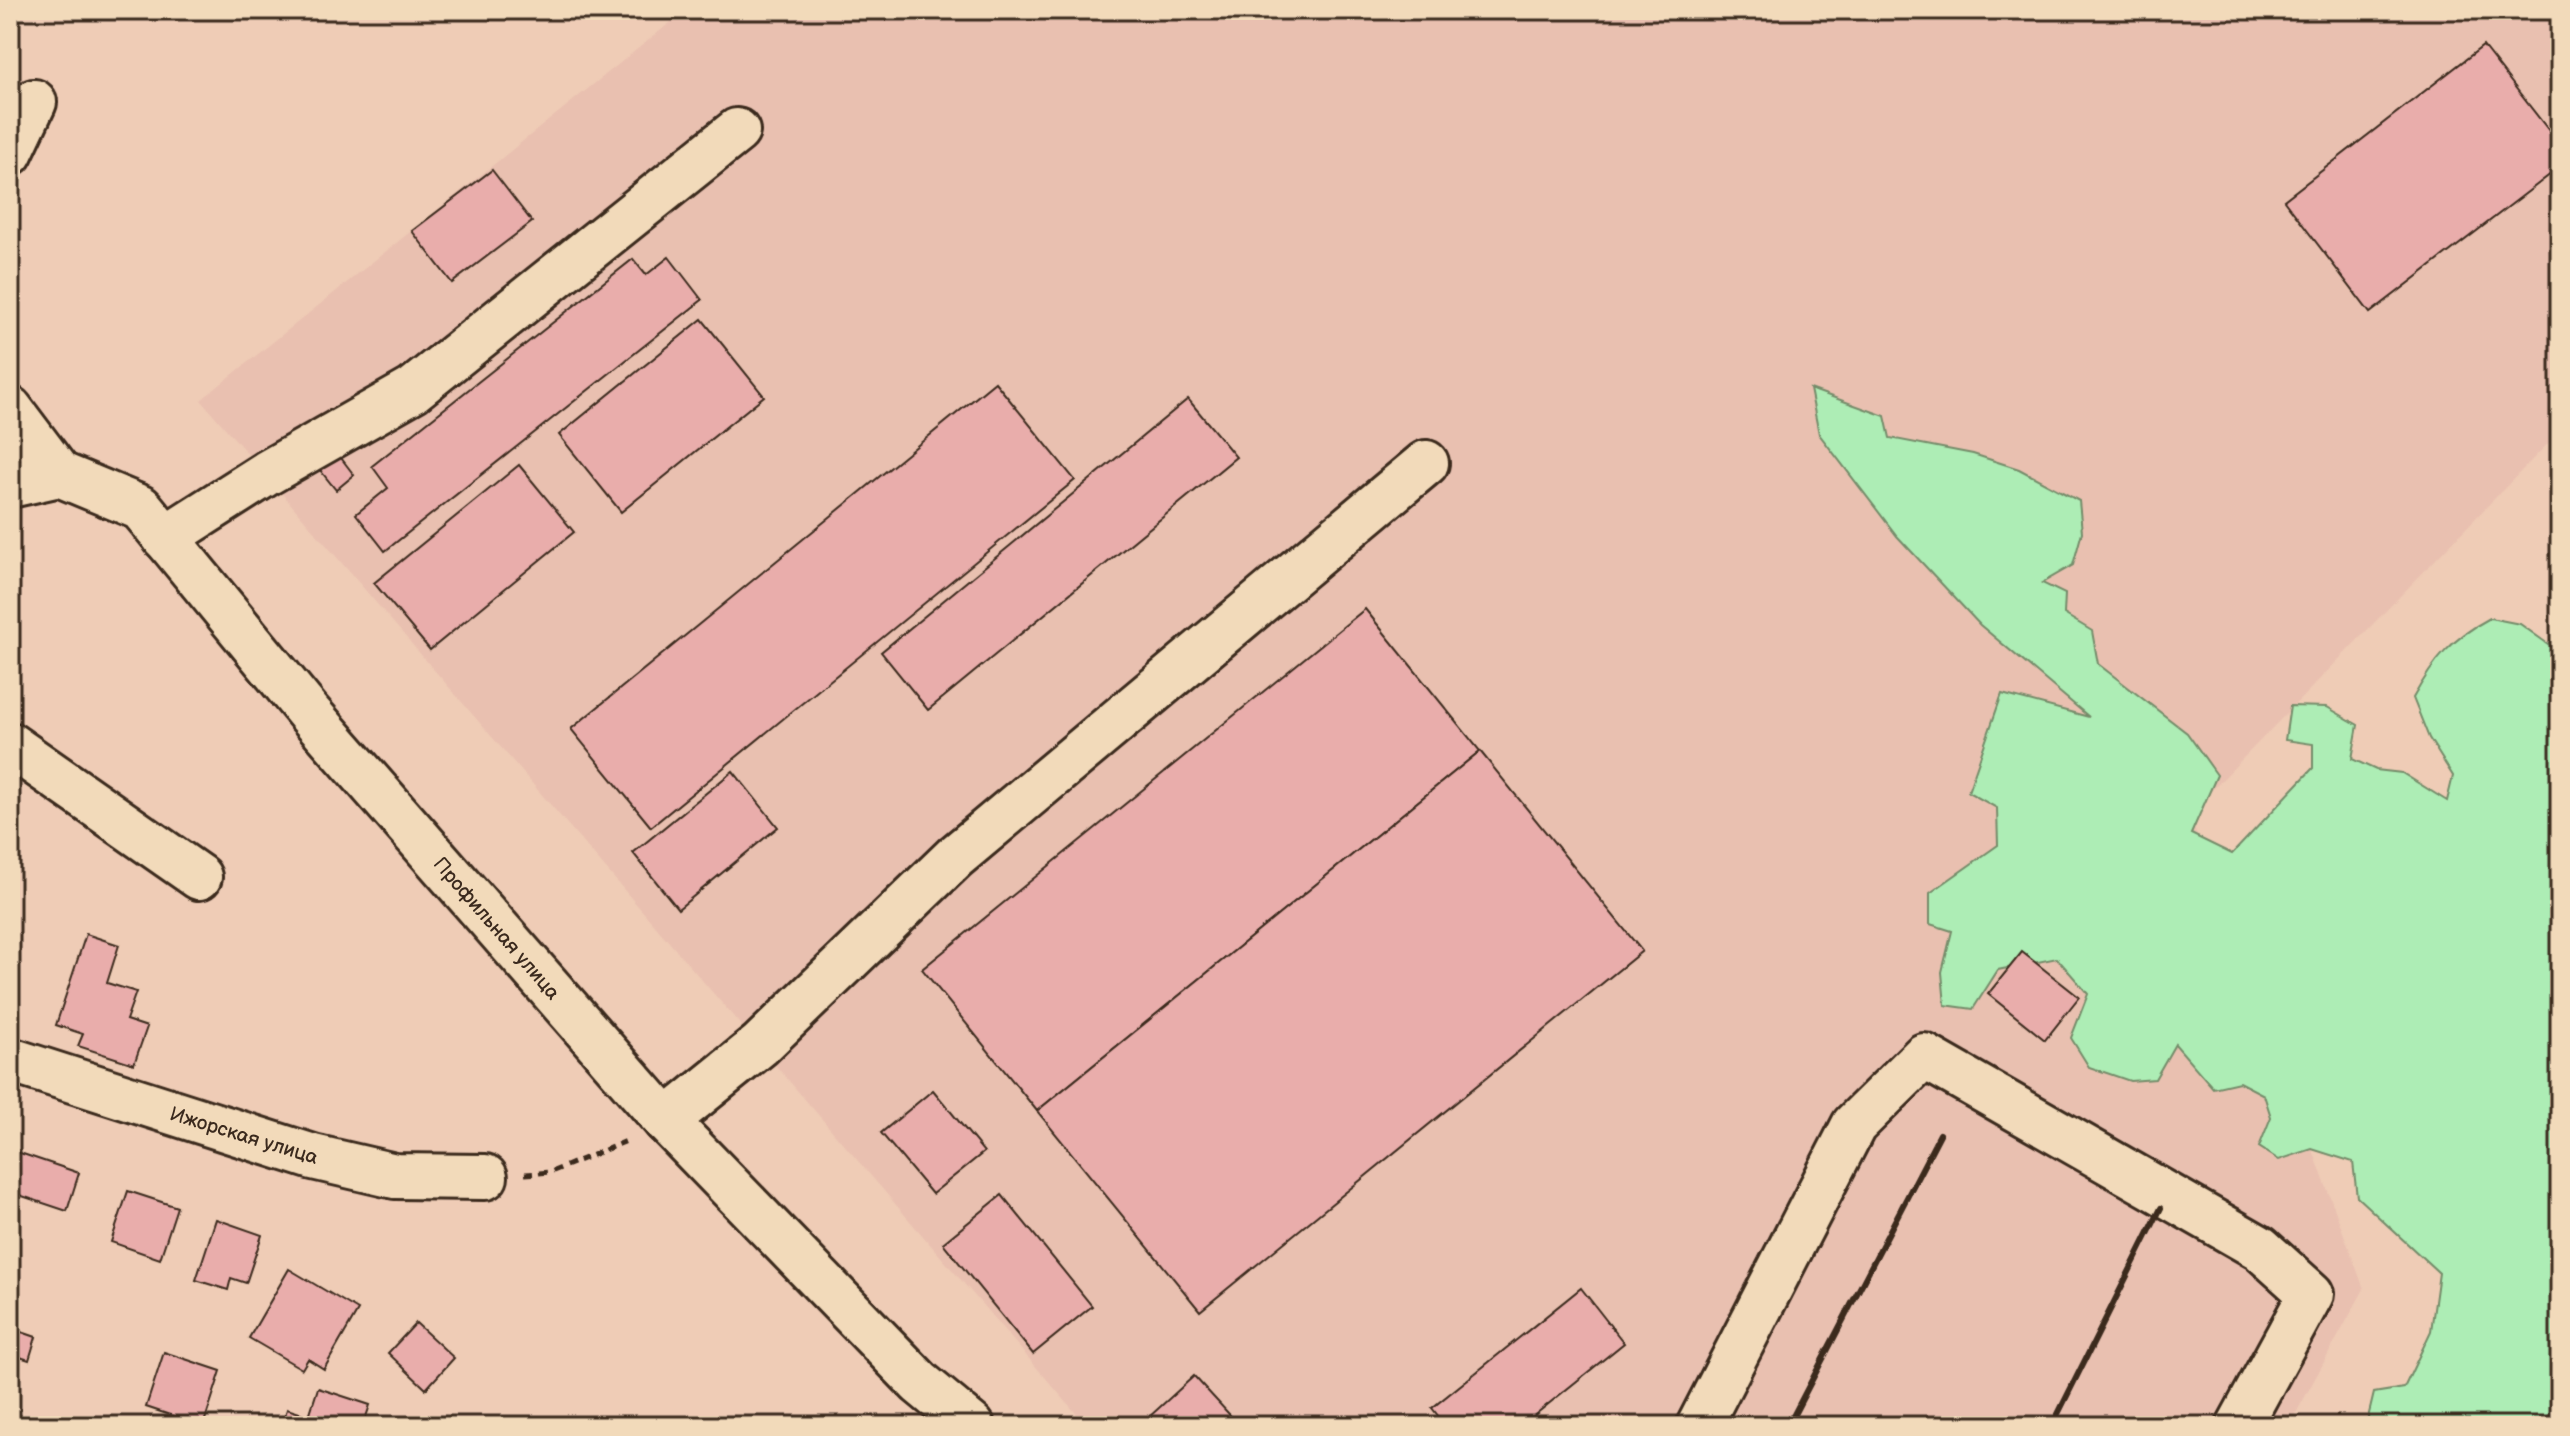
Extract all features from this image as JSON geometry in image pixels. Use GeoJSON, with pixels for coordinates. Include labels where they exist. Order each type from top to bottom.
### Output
{"type":"FeatureCollection","features":[{"type":"Feature","properties":{"kind":"street"},"geometry":{"type":"LineString","coordinates":[[10,153],[34,102]]}},
{"type":"Feature","properties":{"kind":"street"},"geometry":{"type":"LineString","coordinates":[[165,538],[267,473],[413,390],[737,131]]}},
{"type":"Feature","properties":{"kind":"street"},"geometry":{"type":"LineString","coordinates":[[10,409],[59,474],[10,485]]}},
{"type":"Feature","properties":{"kind":"street"},"geometry":{"type":"LineString","coordinates":[[666,1121],[760,1045],[955,857],[1426,463]]}},
{"type":"Feature","properties":{"kind":"street","name":"Профильная улица"},"geometry":{"type":"LineString","coordinates":[[59,474],[141,508],[309,713],[666,1121],[920,1383],[972,1426]]}},
{"type":"Feature","properties":{"kind":"street"},"geometry":{"type":"LineString","coordinates":[[10,745],[199,877]]}},
{"type":"Feature","properties":{"kind":"street"},"geometry":{"type":"LineString","coordinates":[[1699,1426],[1854,1125],[1924,1056],[2260,1248],[2311,1294],[2239,1426]]}},
{"type":"Feature","properties":{"kind":"street","name":"Ижорская улица"},"geometry":{"type":"LineString","coordinates":[[10,1060],[313,1157],[395,1176],[485,1177]]}},
{"type":"Feature","properties":{"kind":"path"},"geometry":{"type":"LineString","coordinates":[[485,1177],[551,1172],[666,1121]]}},
{"type":"Feature","properties":{"kind":"shaded area"},"geometry":{"type":"Polygon","coordinates":[[[686,10],[2560,10],[2560,431],[2189,814],[2364,1289],[2289,1426],[1087,1426],[201,400],[686,10]]]}},
{"type":"Feature","properties":{"kind":"green space"},"geometry":{"type":"Polygon","coordinates":[[[1810,389],[1885,416],[1890,438],[1973,454],[2019,469],[2079,501],[2082,532],[2073,565],[2042,583],[2065,594],[2064,614],[2092,631],[2098,664],[2187,733],[2217,775],[2191,834],[2232,854],[2313,768],[2313,744],[2285,740],[2290,706],[2327,707],[2358,725],[2352,759],[2376,770],[2402,773],[2447,801],[2453,776],[2429,738],[2413,698],[2428,672],[2454,643],[2490,618],[2520,624],[2548,644],[2560,630],[2560,1426],[2366,1426],[2374,1393],[2404,1388],[2431,1331],[2439,1273],[2357,1197],[2353,1162],[2312,1149],[2279,1160],[2259,1147],[2271,1117],[2264,1095],[2239,1082],[2213,1088],[2175,1044],[2155,1079],[2130,1081],[2089,1067],[2071,1038],[2088,994],[2057,958],[1998,970],[1973,1009],[1945,1005],[1942,972],[1952,931],[1930,924],[1930,893],[1998,845],[1997,808],[1968,792],[2002,694],[2089,717],[1980,625],[1897,536],[1819,434],[1810,389]]]}},
{"type":"Feature","properties":{"kind":"building"},"geometry":{"type":"Polygon","coordinates":[[[2483,46],[2560,145],[2560,167],[2370,313],[2284,200],[2483,46]]]}},
{"type":"Feature","properties":{"kind":"building"},"geometry":{"type":"Polygon","coordinates":[[[492,170],[532,222],[452,283],[412,231],[492,170]]]}},
{"type":"Feature","properties":{"kind":"building"},"geometry":{"type":"Polygon","coordinates":[[[669,257],[702,300],[385,551],[356,514],[388,488],[372,466],[633,259],[646,275],[669,257]]]}},
{"type":"Feature","properties":{"kind":"building"},"geometry":{"type":"Polygon","coordinates":[[[702,319],[764,396],[621,512],[559,435],[702,319]]]}},
{"type":"Feature","properties":{"kind":"building"},"geometry":{"type":"Polygon","coordinates":[[[995,382],[1075,480],[651,827],[571,729],[995,382]]]}},
{"type":"Feature","properties":{"kind":"building"},"geometry":{"type":"Polygon","coordinates":[[[1188,399],[1236,457],[928,710],[881,652],[1188,399]]]}},
{"type":"Feature","properties":{"kind":"building"},"geometry":{"type":"Polygon","coordinates":[[[335,450],[354,475],[336,490],[316,465],[335,450]]]}},
{"type":"Feature","properties":{"kind":"building"},"geometry":{"type":"Polygon","coordinates":[[[519,465],[574,532],[430,650],[374,583],[519,465]]]}},
{"type":"Feature","properties":{"kind":"building"},"geometry":{"type":"Polygon","coordinates":[[[1365,609],[1480,751],[1037,1111],[922,969],[1365,609]]]}},
{"type":"Feature","properties":{"kind":"building"},"geometry":{"type":"Polygon","coordinates":[[[1480,751],[1642,951],[1200,1311],[1037,1111],[1480,751]]]}},
{"type":"Feature","properties":{"kind":"building"},"geometry":{"type":"Polygon","coordinates":[[[733,771],[778,827],[678,909],[633,853],[733,771]]]}},
{"type":"Feature","properties":{"kind":"building"},"geometry":{"type":"Polygon","coordinates":[[[86,934],[119,945],[107,983],[136,992],[126,1020],[147,1027],[134,1064],[78,1046],[83,1034],[56,1025],[86,934]]]}},
{"type":"Feature","properties":{"kind":"building"},"geometry":{"type":"Polygon","coordinates":[[[2022,952],[2079,997],[2045,1040],[1988,994],[2022,952]]]}},
{"type":"Feature","properties":{"kind":"building"},"geometry":{"type":"Polygon","coordinates":[[[933,1090],[984,1152],[932,1194],[881,1133],[933,1090]]]}},
{"type":"Feature","properties":{"kind":"building"},"geometry":{"type":"Polygon","coordinates":[[[17,1152],[79,1173],[67,1211],[10,1192],[10,1174],[17,1152]]]}},
{"type":"Feature","properties":{"kind":"building"},"geometry":{"type":"Polygon","coordinates":[[[128,1191],[177,1207],[160,1259],[111,1242],[128,1191]]]}},
{"type":"Feature","properties":{"kind":"building"},"geometry":{"type":"Polygon","coordinates":[[[1002,1195],[1092,1306],[1033,1354],[943,1243],[1002,1195]]]}},
{"type":"Feature","properties":{"kind":"building"},"geometry":{"type":"Polygon","coordinates":[[[216,1219],[262,1235],[246,1283],[231,1278],[228,1290],[196,1280],[216,1219]]]}},
{"type":"Feature","properties":{"kind":"building"},"geometry":{"type":"Polygon","coordinates":[[[289,1269],[358,1310],[324,1369],[308,1359],[302,1369],[249,1338],[289,1269]]]}},
{"type":"Feature","properties":{"kind":"building"},"geometry":{"type":"Polygon","coordinates":[[[1581,1288],[1624,1343],[1521,1426],[1446,1426],[1432,1408],[1581,1288]]]}},
{"type":"Feature","properties":{"kind":"building"},"geometry":{"type":"Polygon","coordinates":[[[416,1323],[454,1358],[426,1389],[388,1353],[416,1323]]]}},
{"type":"Feature","properties":{"kind":"building"},"geometry":{"type":"Polygon","coordinates":[[[10,1328],[36,1337],[29,1360],[20,1357],[15,1375],[10,1373],[10,1328]]]}},
{"type":"Feature","properties":{"kind":"building"},"geometry":{"type":"Polygon","coordinates":[[[164,1352],[221,1371],[203,1426],[146,1407],[164,1352]]]}},
{"type":"Feature","properties":{"kind":"building"},"geometry":{"type":"Polygon","coordinates":[[[1194,1376],[1240,1426],[1157,1426],[1149,1417],[1194,1376]]]}},
{"type":"Feature","properties":{"kind":"building"},"geometry":{"type":"Polygon","coordinates":[[[318,1388],[370,1405],[363,1426],[282,1426],[287,1409],[309,1416],[318,1388]]]}},
{"type":"Feature","properties":{"kind":"railway"},"geometry":{"type":"LineString","coordinates":[[1788,1426],[1940,1134]]}},
{"type":"Feature","properties":{"kind":"railway"},"geometry":{"type":"LineString","coordinates":[[2052,1426],[2161,1208]]}}]}
